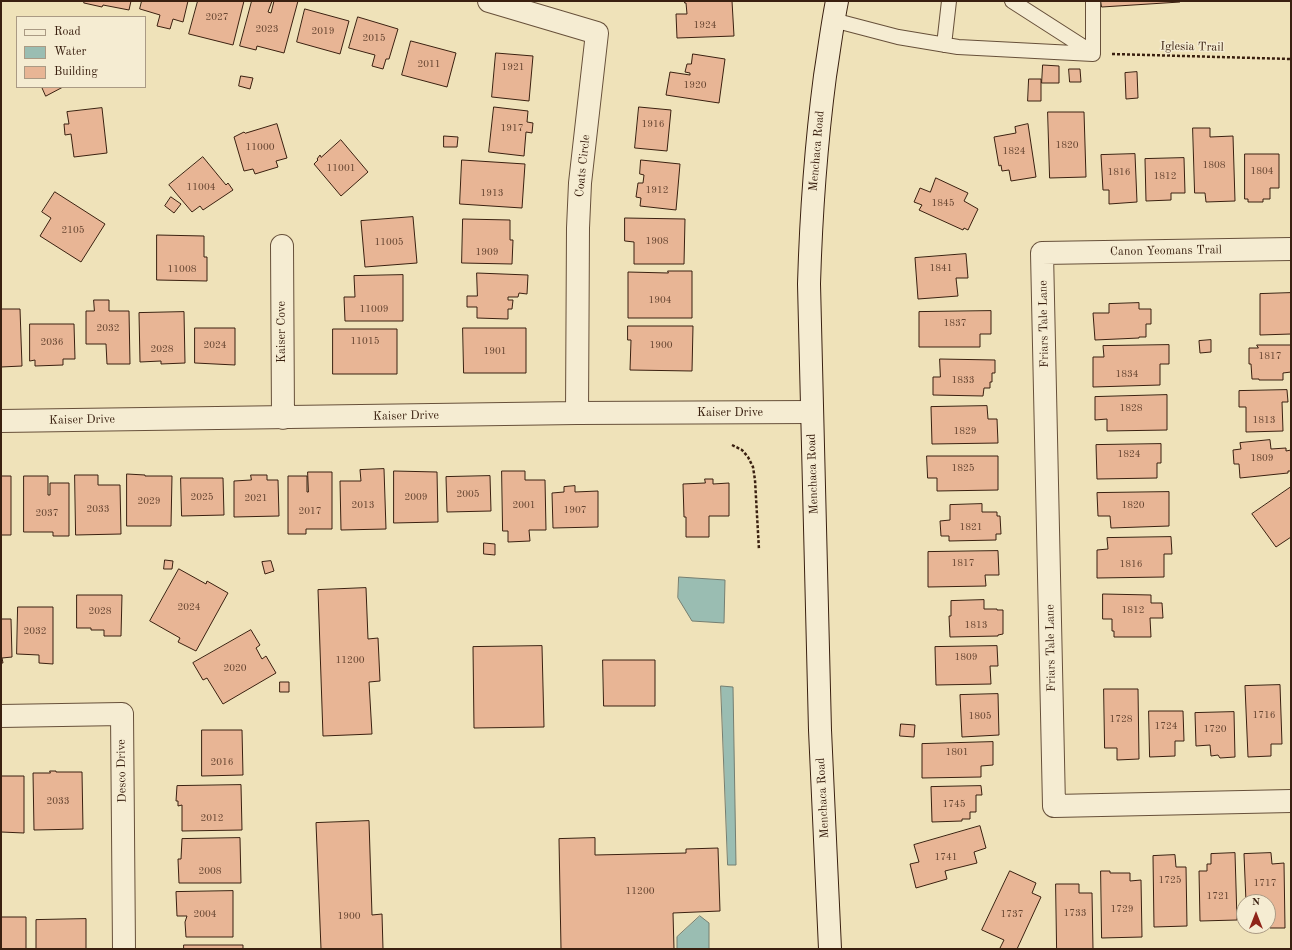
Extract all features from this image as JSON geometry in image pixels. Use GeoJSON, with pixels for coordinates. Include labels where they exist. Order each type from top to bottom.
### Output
{"type":"FeatureCollection","features":[{"type":"Feature","properties":{"kind":"street","name":"Coats Circle"},"geometry":{"type":"LineString","coordinates":[[489,1],[597,33],[580,183],[578,220],[577,413]]}},
{"type":"Feature","properties":{"kind":"street","name":"Menchaca Road"},"geometry":{"type":"LineString","coordinates":[[830,949],[820,730],[809,291],[811,229],[820,113],[835,10]]}},
{"type":"Feature","properties":{"kind":"street","name":"Kaiser Cove"},"geometry":{"type":"LineString","coordinates":[[282,246],[283,418]]}},
{"type":"Feature","properties":{"kind":"street","name":"Canon Yeomans Trail"},"geometry":{"type":"LineString","coordinates":[[1042,253],[1291,249]]}},
{"type":"Feature","properties":{"kind":"street","name":"Friars Tale Lane"},"geometry":{"type":"LineString","coordinates":[[1042,253],[1054,806],[1291,802]]}},
{"type":"Feature","properties":{"kind":"street","name":"Kaiser Drive"},"geometry":{"type":"LineString","coordinates":[[1,421],[577,413],[811,412]]}},
{"type":"Feature","properties":{"kind":"street","name":"Desco Drive"},"geometry":{"type":"LineString","coordinates":[[1,716],[122,714],[124,949]]}},
{"type":"Feature","properties":{"kind":"lane"},"geometry":{"type":"LineString","coordinates":[[944,45],[949,1]]}},
{"type":"Feature","properties":{"kind":"lane"},"geometry":{"type":"LineString","coordinates":[[1012,1],[1093,54]]}},
{"type":"Feature","properties":{"kind":"lane"},"geometry":{"type":"LineString","coordinates":[[1092,1],[1093,54]]}},
{"type":"Feature","properties":{"kind":"lane"},"geometry":{"type":"LineString","coordinates":[[835,10],[898,37],[944,45],[1093,54]]}},
{"type":"Feature","properties":{"kind":"path","name":"Iglesia Trail"},"geometry":{"type":"LineString","coordinates":[[1093,54],[1291,58]]}},
{"type":"Feature","properties":{"kind":"path"},"geometry":{"type":"LineString","coordinates":[[732,445],[742,450],[748,457],[753,467],[759,550]]}},
{"type":"Feature","properties":{"kind":"water"},"geometry":{"type":"Polygon","coordinates":[[[679,577],[725,580],[724,623],[692,621],[678,598],[679,577]]]}},
{"type":"Feature","properties":{"kind":"water"},"geometry":{"type":"Polygon","coordinates":[[[721,686],[733,687],[736,865],[728,865],[721,686]]]}},
{"type":"Feature","properties":{"kind":"water"},"geometry":{"type":"Polygon","coordinates":[[[700,916],[709,923],[709,949],[677,949],[677,937],[700,916]]]}},
{"type":"Feature","properties":{"kind":"building"},"geometry":{"type":"Polygon","coordinates":[[[85,1],[131,1],[129,10],[103,5],[102,7],[84,3],[85,1]]]}},
{"type":"Feature","properties":{"kind":"building"},"geometry":{"type":"Polygon","coordinates":[[[142,1],[188,1],[183,22],[173,19],[170,29],[157,26],[160,15],[140,9],[142,1]]]}},
{"type":"Feature","properties":{"kind":"building"},"geometry":{"type":"Polygon","coordinates":[[[198,1],[244,1],[233,45],[189,34],[198,1]]]}},
{"type":"Feature","properties":{"kind":"building"},"geometry":{"type":"Polygon","coordinates":[[[252,1],[272,1],[268,12],[271,13],[274,1],[298,1],[284,53],[257,46],[256,50],[240,46],[252,1]]]}},
{"type":"Feature","properties":{"kind":"building"},"geometry":{"type":"Polygon","coordinates":[[[685,1],[732,1],[734,36],[677,38],[676,14],[687,14],[685,1]]]}},
{"type":"Feature","properties":{"kind":"building"},"geometry":{"type":"Polygon","coordinates":[[[1101,1],[1180,1],[1180,2],[1102,7],[1101,1]]]}},
{"type":"Feature","properties":{"kind":"building"},"geometry":{"type":"Polygon","coordinates":[[[305,9],[349,21],[340,54],[297,42],[305,9]]]}},
{"type":"Feature","properties":{"kind":"building"},"geometry":{"type":"Polygon","coordinates":[[[358,17],[398,29],[389,59],[386,59],[383,69],[372,66],[375,55],[349,48],[358,17]]]}},
{"type":"Feature","properties":{"kind":"building"},"geometry":{"type":"Polygon","coordinates":[[[411,41],[456,53],[447,87],[402,75],[411,41]]]}},
{"type":"Feature","properties":{"kind":"building"},"geometry":{"type":"Polygon","coordinates":[[[496,53],[533,56],[529,101],[492,97],[496,53]]]}},
{"type":"Feature","properties":{"kind":"building"},"geometry":{"type":"Polygon","coordinates":[[[693,54],[725,59],[719,103],[666,95],[670,72],[690,75],[690,73],[685,72],[687,64],[691,64],[693,54]]]}},
{"type":"Feature","properties":{"kind":"building"},"geometry":{"type":"Polygon","coordinates":[[[1043,65],[1059,66],[1059,83],[1042,83],[1043,65]]]}},
{"type":"Feature","properties":{"kind":"building"},"geometry":{"type":"Polygon","coordinates":[[[1069,69],[1080,69],[1081,82],[1070,82],[1069,69]]]}},
{"type":"Feature","properties":{"kind":"building"},"geometry":{"type":"Polygon","coordinates":[[[1137,72],[1138,98],[1126,99],[1125,73],[1137,72]]]}},
{"type":"Feature","properties":{"kind":"building"},"geometry":{"type":"Polygon","coordinates":[[[241,76],[253,78],[250,89],[239,86],[241,76]]]}},
{"type":"Feature","properties":{"kind":"building"},"geometry":{"type":"Polygon","coordinates":[[[1029,79],[1041,79],[1041,101],[1028,101],[1029,79]]]}},
{"type":"Feature","properties":{"kind":"building"},"geometry":{"type":"Polygon","coordinates":[[[42,88],[61,88],[46,96],[42,88]]]}},
{"type":"Feature","properties":{"kind":"building"},"geometry":{"type":"Polygon","coordinates":[[[494,107],[528,111],[527,122],[533,123],[532,133],[526,132],[524,156],[489,152],[494,107]]]}},
{"type":"Feature","properties":{"kind":"building"},"geometry":{"type":"Polygon","coordinates":[[[639,107],[671,110],[667,151],[635,148],[639,107]]]}},
{"type":"Feature","properties":{"kind":"building"},"geometry":{"type":"Polygon","coordinates":[[[102,108],[107,153],[74,157],[71,134],[65,135],[64,124],[69,124],[67,112],[102,108]]]}},
{"type":"Feature","properties":{"kind":"building"},"geometry":{"type":"Polygon","coordinates":[[[1048,112],[1084,112],[1086,177],[1050,178],[1048,112]]]}},
{"type":"Feature","properties":{"kind":"building"},"geometry":{"type":"Polygon","coordinates":[[[277,124],[287,158],[276,161],[278,167],[255,174],[253,169],[244,171],[234,137],[244,132],[245,133],[277,124]]]}},
{"type":"Feature","properties":{"kind":"building"},"geometry":{"type":"Polygon","coordinates":[[[1028,124],[1036,177],[1011,181],[1009,170],[1002,171],[1001,165],[999,166],[994,137],[1016,133],[1015,127],[1028,124]]]}},
{"type":"Feature","properties":{"kind":"building"},"geometry":{"type":"Polygon","coordinates":[[[1193,128],[1210,128],[1210,137],[1233,136],[1235,201],[1206,202],[1205,193],[1195,193],[1193,128]]]}},
{"type":"Feature","properties":{"kind":"building"},"geometry":{"type":"Polygon","coordinates":[[[444,136],[458,137],[457,147],[444,147],[444,136]]]}},
{"type":"Feature","properties":{"kind":"building"},"geometry":{"type":"Polygon","coordinates":[[[341,140],[368,172],[341,196],[314,164],[320,155],[321,157],[341,140]]]}},
{"type":"Feature","properties":{"kind":"building"},"geometry":{"type":"Polygon","coordinates":[[[1135,154],[1137,202],[1109,204],[1109,190],[1103,190],[1101,155],[1135,154]]]}},
{"type":"Feature","properties":{"kind":"building"},"geometry":{"type":"Polygon","coordinates":[[[1245,154],[1279,154],[1279,188],[1270,188],[1270,199],[1263,199],[1263,202],[1248,202],[1248,199],[1245,199],[1245,154]]]}},
{"type":"Feature","properties":{"kind":"building"},"geometry":{"type":"Polygon","coordinates":[[[203,157],[226,185],[228,183],[233,190],[203,210],[200,206],[192,212],[169,185],[203,157]]]}},
{"type":"Feature","properties":{"kind":"building"},"geometry":{"type":"Polygon","coordinates":[[[1184,158],[1185,193],[1171,193],[1171,200],[1146,201],[1145,159],[1184,158]]]}},
{"type":"Feature","properties":{"kind":"building"},"geometry":{"type":"Polygon","coordinates":[[[462,160],[525,164],[522,208],[460,204],[462,160]]]}},
{"type":"Feature","properties":{"kind":"building"},"geometry":{"type":"Polygon","coordinates":[[[641,160],[680,164],[676,210],[640,206],[641,198],[636,197],[638,183],[643,183],[644,175],[640,174],[641,160]]]}},
{"type":"Feature","properties":{"kind":"building"},"geometry":{"type":"Polygon","coordinates":[[[936,178],[968,193],[964,201],[978,209],[968,230],[964,228],[963,230],[919,210],[922,205],[914,202],[920,188],[930,192],[936,178]]]}},
{"type":"Feature","properties":{"kind":"building"},"geometry":{"type":"Polygon","coordinates":[[[55,192],[105,224],[81,262],[40,236],[51,218],[42,212],[55,192]]]}},
{"type":"Feature","properties":{"kind":"building"},"geometry":{"type":"Polygon","coordinates":[[[171,197],[181,204],[174,213],[165,206],[171,197]]]}},
{"type":"Feature","properties":{"kind":"building"},"geometry":{"type":"Polygon","coordinates":[[[413,217],[417,263],[365,267],[361,221],[413,217]]]}},
{"type":"Feature","properties":{"kind":"building"},"geometry":{"type":"Polygon","coordinates":[[[625,218],[685,219],[684,264],[634,264],[634,242],[625,241],[625,218]]]}},
{"type":"Feature","properties":{"kind":"building"},"geometry":{"type":"Polygon","coordinates":[[[463,219],[510,220],[510,240],[513,240],[512,264],[462,263],[463,219]]]}},
{"type":"Feature","properties":{"kind":"building"},"geometry":{"type":"Polygon","coordinates":[[[157,235],[204,236],[204,257],[207,257],[207,281],[157,280],[157,235]]]}},
{"type":"Feature","properties":{"kind":"building"},"geometry":{"type":"Polygon","coordinates":[[[966,254],[968,278],[956,278],[958,296],[918,299],[915,258],[966,254]]]}},
{"type":"Feature","properties":{"kind":"building"},"geometry":{"type":"Polygon","coordinates":[[[668,271],[692,271],[692,318],[628,318],[628,272],[668,273],[668,271]]]}},
{"type":"Feature","properties":{"kind":"building"},"geometry":{"type":"Polygon","coordinates":[[[477,273],[528,275],[527,294],[519,293],[518,297],[508,297],[508,300],[513,300],[512,309],[508,309],[508,319],[477,318],[477,307],[467,307],[467,296],[477,296],[477,273]]]}},
{"type":"Feature","properties":{"kind":"building"},"geometry":{"type":"Polygon","coordinates":[[[403,275],[403,321],[345,321],[344,297],[355,297],[354,276],[403,275]]]}},
{"type":"Feature","properties":{"kind":"building"},"geometry":{"type":"Polygon","coordinates":[[[1291,293],[1291,334],[1260,335],[1260,294],[1291,293]]]}},
{"type":"Feature","properties":{"kind":"building"},"geometry":{"type":"Polygon","coordinates":[[[94,300],[109,300],[109,311],[129,311],[130,364],[107,364],[106,344],[86,344],[86,311],[94,311],[94,300]]]}},
{"type":"Feature","properties":{"kind":"building"},"geometry":{"type":"Polygon","coordinates":[[[1139,303],[1139,309],[1151,309],[1151,324],[1146,324],[1146,337],[1095,340],[1093,313],[1109,313],[1109,304],[1139,303]]]}},
{"type":"Feature","properties":{"kind":"building"},"geometry":{"type":"Polygon","coordinates":[[[1,309],[20,309],[22,366],[1,367],[1,309]]]}},
{"type":"Feature","properties":{"kind":"building"},"geometry":{"type":"Polygon","coordinates":[[[991,311],[991,334],[980,334],[980,347],[919,347],[919,312],[991,311]]]}},
{"type":"Feature","properties":{"kind":"building"},"geometry":{"type":"Polygon","coordinates":[[[184,312],[185,363],[161,364],[161,361],[140,362],[139,313],[184,312]]]}},
{"type":"Feature","properties":{"kind":"building"},"geometry":{"type":"Polygon","coordinates":[[[30,324],[74,324],[75,359],[63,359],[63,365],[35,366],[35,360],[30,361],[30,324]]]}},
{"type":"Feature","properties":{"kind":"building"},"geometry":{"type":"Polygon","coordinates":[[[628,326],[693,326],[692,371],[630,370],[631,340],[628,340],[628,326]]]}},
{"type":"Feature","properties":{"kind":"building"},"geometry":{"type":"Polygon","coordinates":[[[195,328],[235,328],[235,365],[195,363],[195,328]]]}},
{"type":"Feature","properties":{"kind":"building"},"geometry":{"type":"Polygon","coordinates":[[[463,328],[526,328],[526,373],[464,373],[463,328]]]}},
{"type":"Feature","properties":{"kind":"building"},"geometry":{"type":"Polygon","coordinates":[[[333,329],[397,329],[397,374],[333,374],[333,329]]]}},
{"type":"Feature","properties":{"kind":"building"},"geometry":{"type":"Polygon","coordinates":[[[1211,340],[1211,352],[1200,353],[1199,341],[1211,340]]]}},
{"type":"Feature","properties":{"kind":"building"},"geometry":{"type":"Polygon","coordinates":[[[1169,345],[1169,364],[1160,364],[1160,385],[1093,387],[1093,357],[1104,357],[1103,346],[1169,345]]]}},
{"type":"Feature","properties":{"kind":"building"},"geometry":{"type":"Polygon","coordinates":[[[1257,345],[1291,345],[1291,372],[1283,373],[1283,380],[1252,379],[1251,364],[1249,364],[1249,348],[1258,348],[1257,345]]]}},
{"type":"Feature","properties":{"kind":"building"},"geometry":{"type":"Polygon","coordinates":[[[940,359],[995,360],[995,373],[992,373],[990,388],[984,388],[983,396],[933,395],[933,377],[940,377],[940,359]]]}},
{"type":"Feature","properties":{"kind":"building"},"geometry":{"type":"Polygon","coordinates":[[[1287,390],[1288,402],[1282,402],[1283,431],[1246,432],[1246,407],[1239,407],[1239,391],[1287,390]]]}},
{"type":"Feature","properties":{"kind":"building"},"geometry":{"type":"Polygon","coordinates":[[[1167,395],[1167,430],[1107,431],[1107,419],[1095,420],[1095,397],[1167,395]]]}},
{"type":"Feature","properties":{"kind":"building"},"geometry":{"type":"Polygon","coordinates":[[[987,406],[988,419],[997,419],[998,443],[932,444],[931,407],[987,406]]]}},
{"type":"Feature","properties":{"kind":"building"},"geometry":{"type":"Polygon","coordinates":[[[1270,440],[1271,449],[1286,448],[1286,451],[1291,450],[1291,471],[1288,471],[1288,473],[1240,478],[1239,464],[1234,464],[1233,450],[1241,449],[1240,443],[1270,440]]]}},
{"type":"Feature","properties":{"kind":"building"},"geometry":{"type":"Polygon","coordinates":[[[1161,444],[1161,463],[1157,463],[1157,478],[1097,479],[1096,445],[1161,444]]]}},
{"type":"Feature","properties":{"kind":"building"},"geometry":{"type":"Polygon","coordinates":[[[927,456],[998,456],[998,490],[937,491],[937,478],[928,478],[927,456]]]}},
{"type":"Feature","properties":{"kind":"building"},"geometry":{"type":"Polygon","coordinates":[[[384,469],[386,529],[341,530],[340,481],[361,481],[360,470],[384,469]]]}},
{"type":"Feature","properties":{"kind":"building"},"geometry":{"type":"Polygon","coordinates":[[[394,471],[437,472],[438,522],[394,523],[394,471]]]}},
{"type":"Feature","properties":{"kind":"building"},"geometry":{"type":"Polygon","coordinates":[[[502,471],[525,471],[525,480],[545,480],[546,530],[529,530],[530,541],[508,542],[508,531],[503,531],[502,471]]]}},
{"type":"Feature","properties":{"kind":"building"},"geometry":{"type":"Polygon","coordinates":[[[308,472],[332,472],[332,529],[306,529],[306,534],[288,534],[288,476],[307,476],[308,492],[308,472]]]}},
{"type":"Feature","properties":{"kind":"building"},"geometry":{"type":"Polygon","coordinates":[[[127,474],[172,476],[171,526],[127,526],[127,474]]]}},
{"type":"Feature","properties":{"kind":"building"},"geometry":{"type":"Polygon","coordinates":[[[75,475],[98,475],[98,485],[120,485],[121,534],[76,535],[75,475]]]}},
{"type":"Feature","properties":{"kind":"building"},"geometry":{"type":"Polygon","coordinates":[[[251,475],[267,475],[267,480],[278,480],[279,516],[234,517],[234,481],[251,480],[251,475]]]}},
{"type":"Feature","properties":{"kind":"building"},"geometry":{"type":"Polygon","coordinates":[[[1,476],[11,476],[11,535],[1,535],[1,476]]]}},
{"type":"Feature","properties":{"kind":"building"},"geometry":{"type":"Polygon","coordinates":[[[24,476],[48,476],[48,495],[50,495],[50,483],[69,483],[69,536],[53,536],[53,532],[24,532],[24,476]]]}},
{"type":"Feature","properties":{"kind":"building"},"geometry":{"type":"Polygon","coordinates":[[[490,476],[491,511],[447,512],[446,477],[490,476]]]}},
{"type":"Feature","properties":{"kind":"building"},"geometry":{"type":"Polygon","coordinates":[[[181,478],[223,478],[224,515],[182,516],[181,478]]]}},
{"type":"Feature","properties":{"kind":"building"},"geometry":{"type":"Polygon","coordinates":[[[705,479],[713,479],[713,484],[729,483],[729,516],[709,516],[709,537],[686,537],[683,484],[705,483],[705,479]]]}},
{"type":"Feature","properties":{"kind":"building"},"geometry":{"type":"Polygon","coordinates":[[[575,486],[575,492],[598,491],[598,527],[553,528],[552,493],[564,492],[564,487],[575,486]]]}},
{"type":"Feature","properties":{"kind":"building"},"geometry":{"type":"Polygon","coordinates":[[[1291,487],[1291,537],[1276,547],[1252,514],[1291,487]]]}},
{"type":"Feature","properties":{"kind":"building"},"geometry":{"type":"Polygon","coordinates":[[[1169,492],[1169,526],[1111,528],[1110,516],[1098,516],[1097,493],[1169,492]]]}},
{"type":"Feature","properties":{"kind":"building"},"geometry":{"type":"Polygon","coordinates":[[[982,504],[982,512],[997,512],[997,516],[1000,516],[1001,534],[996,534],[996,540],[949,541],[949,536],[941,536],[940,521],[950,520],[950,505],[982,504]]]}},
{"type":"Feature","properties":{"kind":"building"},"geometry":{"type":"Polygon","coordinates":[[[1171,537],[1172,554],[1164,554],[1164,577],[1097,578],[1097,550],[1108,549],[1107,538],[1171,537]]]}},
{"type":"Feature","properties":{"kind":"building"},"geometry":{"type":"Polygon","coordinates":[[[484,543],[495,544],[495,555],[484,554],[484,543]]]}},
{"type":"Feature","properties":{"kind":"building"},"geometry":{"type":"Polygon","coordinates":[[[998,551],[999,575],[985,575],[986,586],[928,587],[928,552],[998,551]]]}},
{"type":"Feature","properties":{"kind":"building"},"geometry":{"type":"Polygon","coordinates":[[[165,560],[173,561],[172,569],[164,569],[165,560]]]}},
{"type":"Feature","properties":{"kind":"building"},"geometry":{"type":"Polygon","coordinates":[[[271,561],[274,571],[265,574],[262,562],[271,561]]]}},
{"type":"Feature","properties":{"kind":"building"},"geometry":{"type":"Polygon","coordinates":[[[179,569],[206,584],[207,581],[228,593],[196,651],[178,642],[180,638],[150,621],[179,569]]]}},
{"type":"Feature","properties":{"kind":"building"},"geometry":{"type":"Polygon","coordinates":[[[366,588],[368,639],[378,638],[380,681],[369,682],[372,734],[323,736],[318,590],[366,588]]]}},
{"type":"Feature","properties":{"kind":"building"},"geometry":{"type":"Polygon","coordinates":[[[1103,594],[1151,595],[1151,603],[1162,603],[1163,618],[1150,618],[1151,637],[1114,637],[1114,631],[1112,631],[1112,619],[1103,619],[1103,594]]]}},
{"type":"Feature","properties":{"kind":"building"},"geometry":{"type":"Polygon","coordinates":[[[77,595],[122,595],[121,636],[104,636],[104,630],[77,628],[77,595]]]}},
{"type":"Feature","properties":{"kind":"building"},"geometry":{"type":"Polygon","coordinates":[[[984,600],[984,609],[1003,610],[1003,634],[998,636],[950,637],[949,616],[951,616],[951,601],[984,600]]]}},
{"type":"Feature","properties":{"kind":"building"},"geometry":{"type":"Polygon","coordinates":[[[18,607],[53,607],[53,664],[39,663],[39,655],[17,654],[18,607]]]}},
{"type":"Feature","properties":{"kind":"building"},"geometry":{"type":"Polygon","coordinates":[[[1,619],[11,619],[12,657],[2,658],[3,663],[1,663],[1,619]]]}},
{"type":"Feature","properties":{"kind":"building"},"geometry":{"type":"Polygon","coordinates":[[[251,630],[260,645],[256,648],[262,659],[266,656],[276,673],[223,704],[207,678],[203,680],[193,663],[251,630]]]}},
{"type":"Feature","properties":{"kind":"building"},"geometry":{"type":"Polygon","coordinates":[[[542,646],[544,727],[474,728],[473,647],[542,646]]]}},
{"type":"Feature","properties":{"kind":"building"},"geometry":{"type":"Polygon","coordinates":[[[997,646],[998,666],[990,666],[991,684],[936,685],[935,647],[997,646]]]}},
{"type":"Feature","properties":{"kind":"building"},"geometry":{"type":"Polygon","coordinates":[[[603,660],[655,660],[655,706],[604,706],[603,660]]]}},
{"type":"Feature","properties":{"kind":"building"},"geometry":{"type":"Polygon","coordinates":[[[280,682],[289,682],[289,692],[280,692],[280,682]]]}},
{"type":"Feature","properties":{"kind":"building"},"geometry":{"type":"Polygon","coordinates":[[[1280,685],[1282,744],[1271,744],[1271,756],[1248,757],[1245,686],[1280,685]]]}},
{"type":"Feature","properties":{"kind":"building"},"geometry":{"type":"Polygon","coordinates":[[[1104,689],[1138,689],[1139,759],[1117,760],[1117,748],[1105,748],[1104,689]]]}},
{"type":"Feature","properties":{"kind":"building"},"geometry":{"type":"Polygon","coordinates":[[[998,694],[999,735],[962,737],[960,695],[998,694]]]}},
{"type":"Feature","properties":{"kind":"building"},"geometry":{"type":"Polygon","coordinates":[[[1149,711],[1183,711],[1184,741],[1175,741],[1175,756],[1150,757],[1149,711]]]}},
{"type":"Feature","properties":{"kind":"building"},"geometry":{"type":"Polygon","coordinates":[[[1234,712],[1235,757],[1220,758],[1218,755],[1211,756],[1210,745],[1196,746],[1195,713],[1234,712]]]}},
{"type":"Feature","properties":{"kind":"building"},"geometry":{"type":"Polygon","coordinates":[[[901,724],[915,725],[914,737],[900,736],[901,724]]]}},
{"type":"Feature","properties":{"kind":"building"},"geometry":{"type":"Polygon","coordinates":[[[202,730],[242,730],[243,775],[202,776],[202,730]]]}},
{"type":"Feature","properties":{"kind":"building"},"geometry":{"type":"Polygon","coordinates":[[[993,742],[993,765],[981,766],[981,777],[922,778],[922,744],[993,742]]]}},
{"type":"Feature","properties":{"kind":"building"},"geometry":{"type":"Polygon","coordinates":[[[50,771],[82,772],[83,829],[34,830],[33,773],[50,773],[50,771]]]}},
{"type":"Feature","properties":{"kind":"building"},"geometry":{"type":"Polygon","coordinates":[[[1,776],[24,776],[24,833],[1,832],[1,776]]]}},
{"type":"Feature","properties":{"kind":"building"},"geometry":{"type":"Polygon","coordinates":[[[241,785],[242,830],[182,831],[182,805],[178,806],[178,801],[176,801],[177,786],[241,785]]]}},
{"type":"Feature","properties":{"kind":"building"},"geometry":{"type":"Polygon","coordinates":[[[981,786],[982,795],[976,795],[976,812],[970,812],[970,819],[962,819],[962,821],[932,822],[931,787],[981,786]]]}},
{"type":"Feature","properties":{"kind":"building"},"geometry":{"type":"Polygon","coordinates":[[[369,821],[372,915],[382,914],[383,949],[321,949],[316,823],[369,821]]]}},
{"type":"Feature","properties":{"kind":"building"},"geometry":{"type":"Polygon","coordinates":[[[980,826],[986,848],[974,852],[977,863],[945,871],[947,879],[916,888],[910,864],[919,862],[914,845],[980,826]]]}},
{"type":"Feature","properties":{"kind":"building"},"geometry":{"type":"Polygon","coordinates":[[[240,838],[241,883],[179,883],[178,859],[181,859],[182,839],[240,838]]]}},
{"type":"Feature","properties":{"kind":"building"},"geometry":{"type":"Polygon","coordinates":[[[595,838],[595,855],[686,853],[686,849],[718,848],[720,911],[673,913],[674,949],[561,949],[559,839],[595,838]]]}},
{"type":"Feature","properties":{"kind":"building"},"geometry":{"type":"Polygon","coordinates":[[[1235,853],[1236,920],[1200,921],[1199,871],[1207,871],[1207,864],[1211,864],[1211,854],[1235,853]]]}},
{"type":"Feature","properties":{"kind":"building"},"geometry":{"type":"Polygon","coordinates":[[[1271,853],[1272,864],[1284,863],[1285,928],[1276,928],[1276,894],[1246,894],[1244,854],[1271,853]]]}},
{"type":"Feature","properties":{"kind":"building"},"geometry":{"type":"Polygon","coordinates":[[[1175,855],[1176,867],[1186,867],[1187,926],[1154,927],[1153,856],[1175,855]]]}},
{"type":"Feature","properties":{"kind":"building"},"geometry":{"type":"Polygon","coordinates":[[[1010,871],[1036,883],[1032,893],[1041,897],[1017,949],[1002,949],[1000,948],[1004,940],[982,930],[1010,871]]]}},
{"type":"Feature","properties":{"kind":"building"},"geometry":{"type":"Polygon","coordinates":[[[1101,871],[1110,871],[1110,873],[1130,873],[1130,881],[1141,880],[1142,937],[1102,938],[1101,871]]]}},
{"type":"Feature","properties":{"kind":"building"},"geometry":{"type":"Polygon","coordinates":[[[1056,884],[1079,884],[1079,893],[1092,893],[1093,949],[1057,949],[1056,884]]]}},
{"type":"Feature","properties":{"kind":"building"},"geometry":{"type":"Polygon","coordinates":[[[233,891],[233,937],[186,937],[185,922],[187,916],[177,916],[176,892],[233,891]]]}},
{"type":"Feature","properties":{"kind":"building"},"geometry":{"type":"Polygon","coordinates":[[[1,917],[26,917],[26,949],[1,949],[1,917]]]}},
{"type":"Feature","properties":{"kind":"building"},"geometry":{"type":"Polygon","coordinates":[[[86,919],[86,949],[36,949],[36,920],[86,919]]]}},
{"type":"Feature","properties":{"kind":"building"},"geometry":{"type":"Polygon","coordinates":[[[184,945],[243,945],[243,949],[184,949],[184,945]]]}}]}
